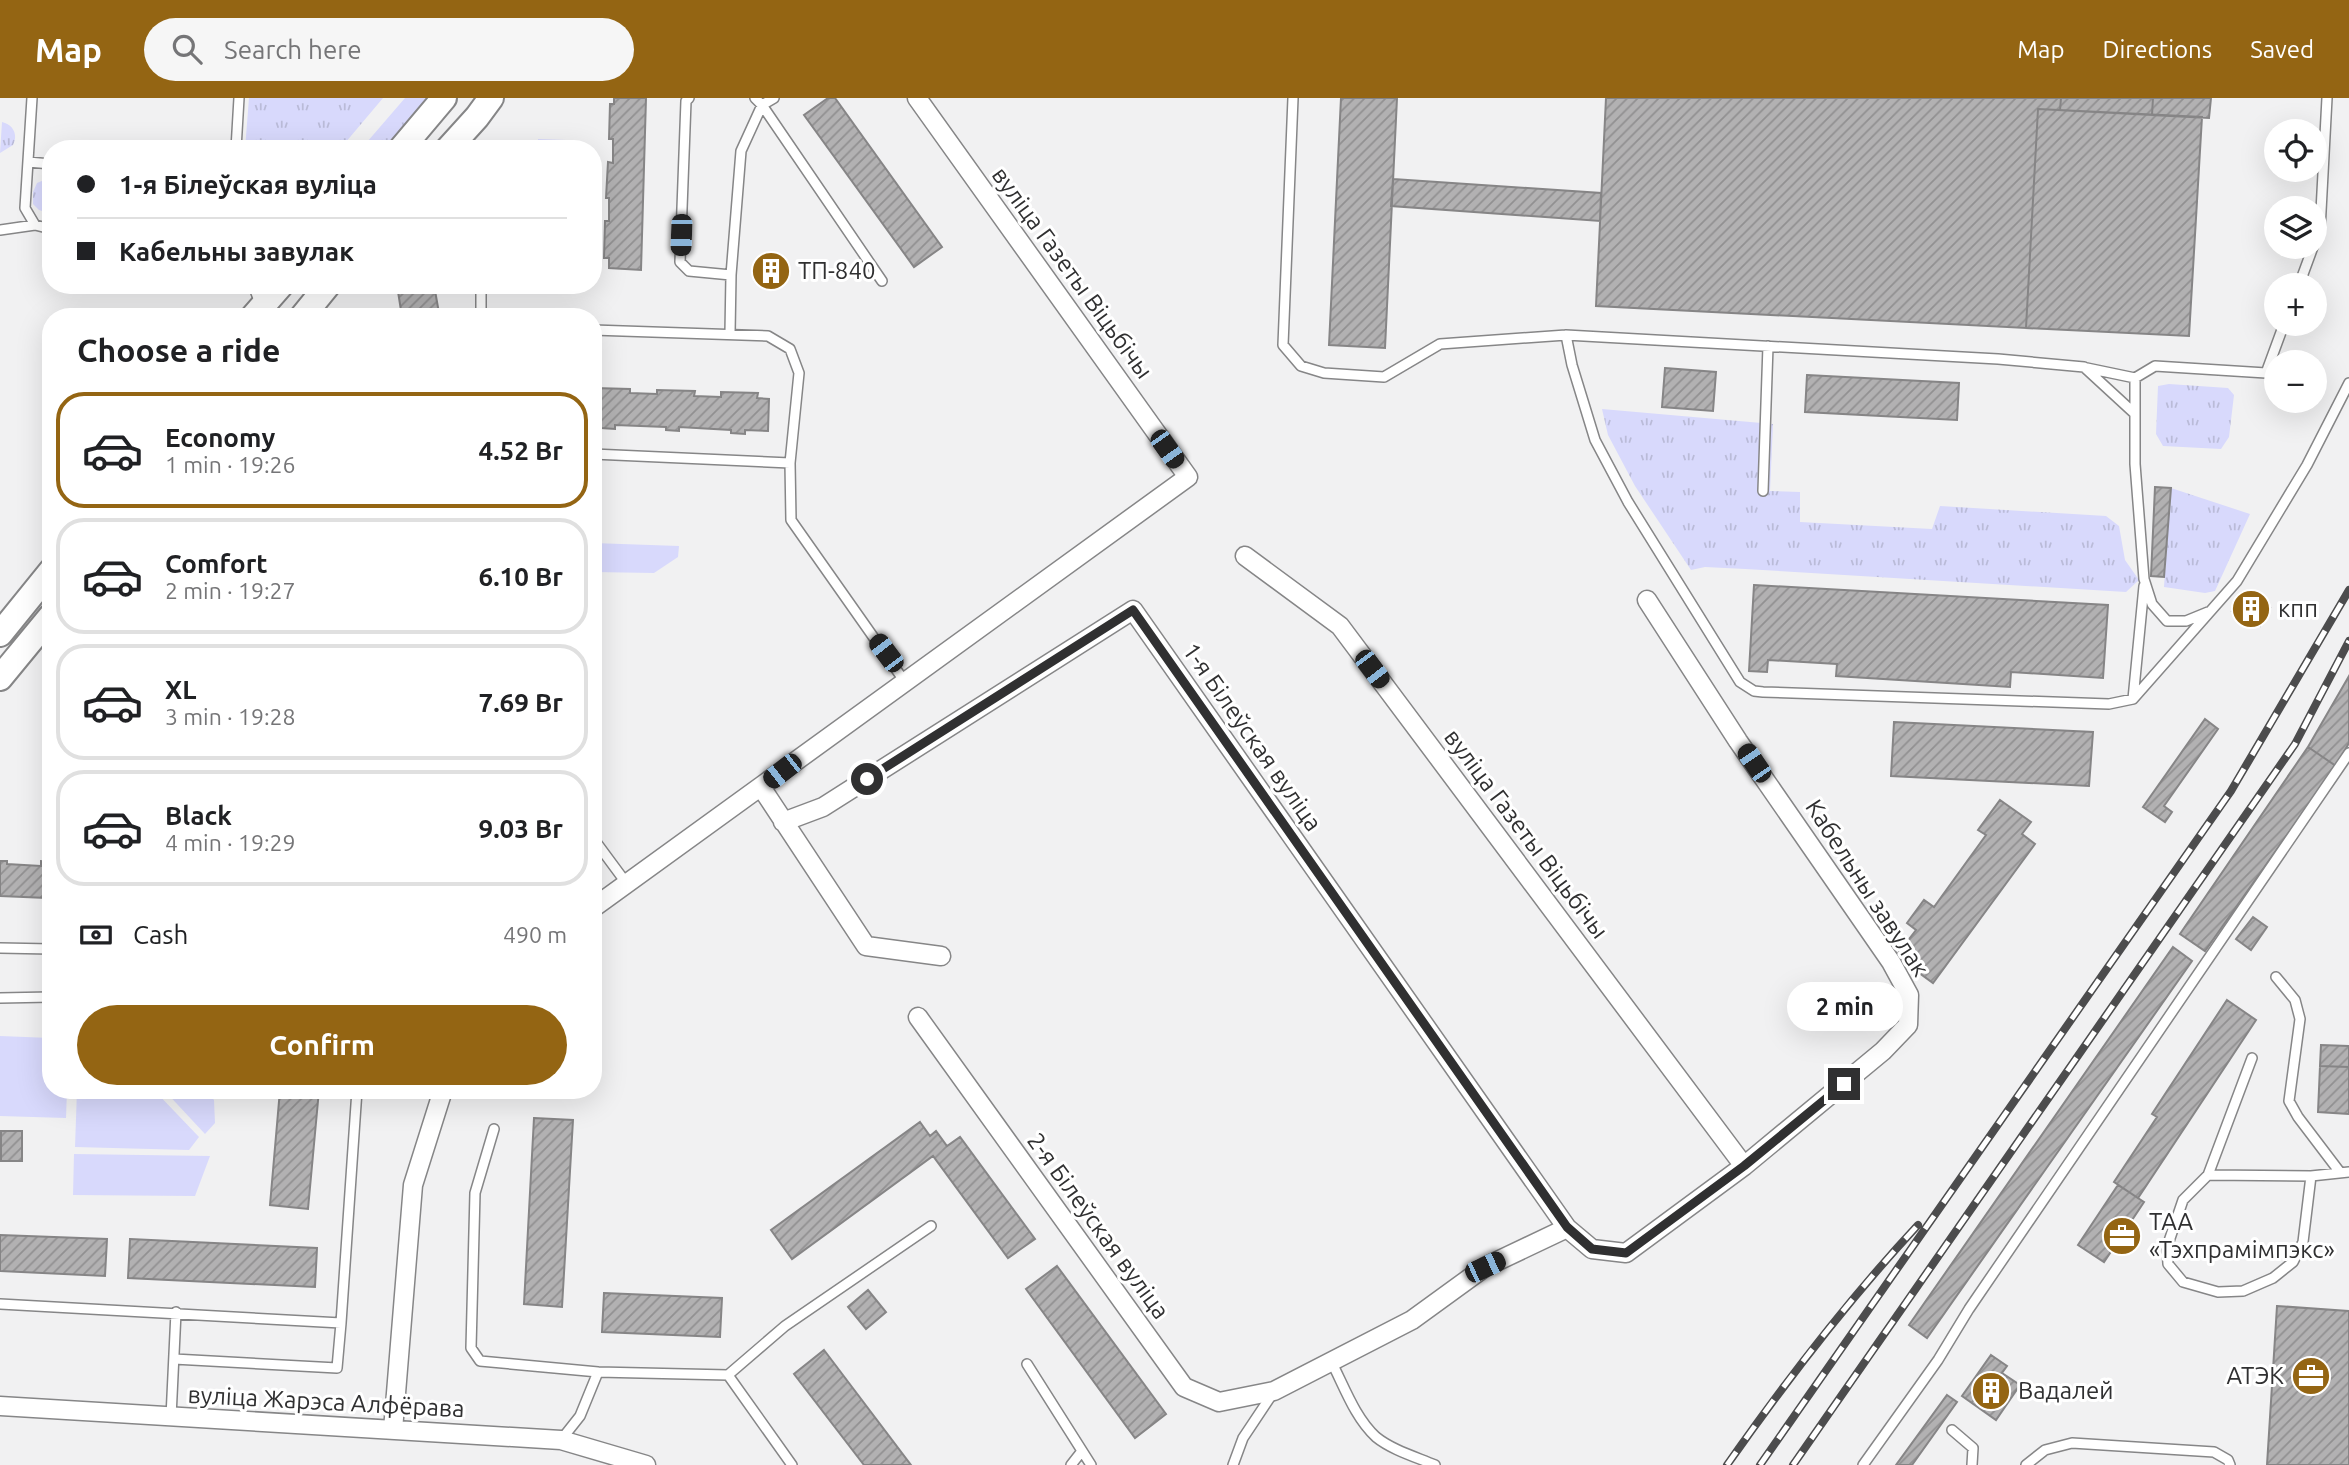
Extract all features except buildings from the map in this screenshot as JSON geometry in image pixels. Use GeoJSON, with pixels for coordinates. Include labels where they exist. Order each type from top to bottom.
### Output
{"type":"FeatureCollection","features":[{"type":"Feature","properties":{"kind":"main road"},"geometry":{"type":"LineString","coordinates":[[409,140],[444,98]]}},
{"type":"Feature","properties":{"kind":"main road"},"geometry":{"type":"LineString","coordinates":[[456,140],[491,98]]}},
{"type":"Feature","properties":{"kind":"main road"},"geometry":{"type":"LineString","coordinates":[[0,634],[42,582]]}},
{"type":"Feature","properties":{"kind":"main road"},"geometry":{"type":"LineString","coordinates":[[0,678],[42,627]]}},
{"type":"Feature","properties":{"kind":"street","name":"вуліца Газеты Віцьбічы"},"geometry":{"type":"LineString","coordinates":[[905,682],[1188,477],[917,98]]}},
{"type":"Feature","properties":{"kind":"street","name":"вуліца Газеты Віцьбічы"},"geometry":{"type":"LineString","coordinates":[[1245,556],[1340,626],[1744,1166]]}},
{"type":"Feature","properties":{"kind":"street","name":"Кабельны завулак"},"geometry":{"type":"LineString","coordinates":[[1567,1227],[1592,1249],[1626,1253],[1744,1166],[1884,1051],[1908,1025],[1909,995],[1891,962],[1738,741],[1647,600]]}},
{"type":"Feature","properties":{"kind":"street","name":"1-я Білеўская вуліца"},"geometry":{"type":"LineString","coordinates":[[783,822],[823,807],[1133,610],[1567,1227]]}},
{"type":"Feature","properties":{"kind":"street"},"geometry":{"type":"LineString","coordinates":[[602,901],[905,682]]}},
{"type":"Feature","properties":{"kind":"street"},"geometry":{"type":"LineString","coordinates":[[761,787],[866,946],[941,956]]}},
{"type":"Feature","properties":{"kind":"street","name":"2-я Білеўская вуліца"},"geometry":{"type":"LineString","coordinates":[[918,1017],[1184,1387],[1219,1402],[1274,1391],[1412,1320],[1485,1267],[1567,1227]]}},
{"type":"Feature","properties":{"kind":"street"},"geometry":{"type":"LineString","coordinates":[[393,1430],[412,1185],[440,1099]]}},
{"type":"Feature","properties":{"kind":"street","name":"вуліца Жарэса Алфёрава"},"geometry":{"type":"LineString","coordinates":[[0,1406],[561,1440],[646,1465]]}},
{"type":"Feature","properties":{"kind":"lane"},"geometry":{"type":"LineString","coordinates":[[32,98],[25,208],[36,225]]}},
{"type":"Feature","properties":{"kind":"lane"},"geometry":{"type":"LineString","coordinates":[[237,140],[239,98]]}},
{"type":"Feature","properties":{"kind":"lane"},"geometry":{"type":"LineString","coordinates":[[689,98],[686,100],[680,262],[689,271],[731,275]]}},
{"type":"Feature","properties":{"kind":"lane"},"geometry":{"type":"LineString","coordinates":[[758,101],[774,98]]}},
{"type":"Feature","properties":{"kind":"lane"},"geometry":{"type":"LineString","coordinates":[[1293,98],[1283,345],[1301,366],[1324,373],[1384,377],[1440,344],[1566,335],[1960,356],[2084,367],[2135,378],[2155,366],[2266,373],[2280,336]]}},
{"type":"Feature","properties":{"kind":"lane"},"geometry":{"type":"LineString","coordinates":[[2322,196],[2327,98]]}},
{"type":"Feature","properties":{"kind":"lane"},"geometry":{"type":"LineString","coordinates":[[730,333],[731,275],[741,151],[758,101]]}},
{"type":"Feature","properties":{"kind":"lane"},"geometry":{"type":"LineString","coordinates":[[758,101],[882,281]]}},
{"type":"Feature","properties":{"kind":"lane"},"geometry":{"type":"LineString","coordinates":[[28,162],[42,163]]}},
{"type":"Feature","properties":{"kind":"lane"},"geometry":{"type":"LineString","coordinates":[[0,230],[42,227]]}},
{"type":"Feature","properties":{"kind":"lane"},"geometry":{"type":"LineString","coordinates":[[602,330],[768,336],[790,349],[799,373],[790,463],[791,520],[905,682]]}},
{"type":"Feature","properties":{"kind":"lane"},"geometry":{"type":"LineString","coordinates":[[1566,335],[1595,440],[1628,502],[1740,682],[1754,691],[1763,692],[2109,704],[2133,699],[2237,581],[2307,464],[2349,383]]}},
{"type":"Feature","properties":{"kind":"lane"},"geometry":{"type":"LineString","coordinates":[[1763,491],[1768,346]]}},
{"type":"Feature","properties":{"kind":"lane"},"geometry":{"type":"LineString","coordinates":[[2084,367],[2134,413]]}},
{"type":"Feature","properties":{"kind":"lane"},"geometry":{"type":"LineString","coordinates":[[2133,699],[2144,579],[2138,512],[2135,378]]}},
{"type":"Feature","properties":{"kind":"lane"},"geometry":{"type":"LineString","coordinates":[[602,454],[790,463]]}},
{"type":"Feature","properties":{"kind":"lane"},"geometry":{"type":"LineString","coordinates":[[2144,579],[2151,604],[2167,621],[2186,621],[2213,610]]}},
{"type":"Feature","properties":{"kind":"lane"},"geometry":{"type":"LineString","coordinates":[[1863,1465],[1938,1360],[1969,1309],[2349,753]]}},
{"type":"Feature","properties":{"kind":"lane"},"geometry":{"type":"LineString","coordinates":[[602,851],[626,884]]}},
{"type":"Feature","properties":{"kind":"lane"},"geometry":{"type":"LineString","coordinates":[[0,948],[42,949]]}},
{"type":"Feature","properties":{"kind":"lane"},"geometry":{"type":"LineString","coordinates":[[2276,977],[2295,1000],[2300,1019],[2288,1101],[2298,1117],[2344,1171]]}},
{"type":"Feature","properties":{"kind":"lane"},"geometry":{"type":"LineString","coordinates":[[0,998],[42,998]]}},
{"type":"Feature","properties":{"kind":"lane"},"geometry":{"type":"LineString","coordinates":[[2252,1058],[2208,1175],[2183,1200],[2167,1247],[2168,1264],[2183,1282],[2218,1292],[2243,1291],[2273,1278],[2293,1262],[2303,1242],[2311,1176]]}},
{"type":"Feature","properties":{"kind":"lane"},"geometry":{"type":"LineString","coordinates":[[174,1359],[337,1368],[356,1099]]}},
{"type":"Feature","properties":{"kind":"lane"},"geometry":{"type":"LineString","coordinates":[[494,1129],[475,1193],[471,1348],[480,1361],[598,1373],[729,1375],[785,1326],[931,1226]]}},
{"type":"Feature","properties":{"kind":"lane"},"geometry":{"type":"LineString","coordinates":[[2208,1175],[2311,1176],[2344,1171]]}},
{"type":"Feature","properties":{"kind":"lane"},"geometry":{"type":"LineString","coordinates":[[0,1304],[341,1323]]}},
{"type":"Feature","properties":{"kind":"lane"},"geometry":{"type":"LineString","coordinates":[[171,1418],[176,1312]]}},
{"type":"Feature","properties":{"kind":"lane"},"geometry":{"type":"LineString","coordinates":[[1332,1361],[1361,1418],[1376,1437],[1394,1448],[1435,1465]]}},
{"type":"Feature","properties":{"kind":"lane"},"geometry":{"type":"LineString","coordinates":[[1027,1364],[1091,1465]]}},
{"type":"Feature","properties":{"kind":"lane"},"geometry":{"type":"LineString","coordinates":[[561,1440],[580,1416],[598,1373]]}},
{"type":"Feature","properties":{"kind":"lane"},"geometry":{"type":"LineString","coordinates":[[729,1375],[792,1465]]}},
{"type":"Feature","properties":{"kind":"lane"},"geometry":{"type":"LineString","coordinates":[[1233,1465],[1243,1438],[1274,1391]]}},
{"type":"Feature","properties":{"kind":"lane"},"geometry":{"type":"LineString","coordinates":[[1952,1430],[1973,1448],[1972,1465]]}},
{"type":"Feature","properties":{"kind":"lane"},"geometry":{"type":"LineString","coordinates":[[2026,1465],[2045,1450],[2072,1443],[2214,1452],[2228,1460],[2230,1465]]}},
{"type":"Feature","properties":{"kind":"lane"},"geometry":{"type":"LineString","coordinates":[[1071,1465],[1082,1451]]}},
{"type":"Feature","properties":{"kind":"green space"},"geometry":{"type":"Polygon","coordinates":[[[249,98],[383,98],[348,140],[246,140],[249,98]]]}},
{"type":"Feature","properties":{"kind":"green space"},"geometry":{"type":"Polygon","coordinates":[[[405,98],[429,98],[392,140],[369,140],[405,98]]]}},
{"type":"Feature","properties":{"kind":"green space"},"geometry":{"type":"Polygon","coordinates":[[[2,122],[12,128],[15,138],[13,145],[0,153],[2,122]]]}},
{"type":"Feature","properties":{"kind":"green space"},"geometry":{"type":"Polygon","coordinates":[[[42,181],[42,211],[33,204],[33,192],[37,183],[42,181]]]}},
{"type":"Feature","properties":{"kind":"green space"},"geometry":{"type":"Polygon","coordinates":[[[2169,384],[2228,388],[2234,395],[2229,437],[2221,449],[2163,446],[2156,434],[2158,386],[2169,384]]]}},
{"type":"Feature","properties":{"kind":"green space"},"geometry":{"type":"Polygon","coordinates":[[[1602,409],[1773,424],[1770,491],[1800,492],[1800,522],[1932,529],[1940,506],[2106,516],[2119,526],[2125,560],[2139,580],[2126,592],[1745,569],[1705,567],[1691,570],[1635,486],[1608,435],[1602,409]]]}},
{"type":"Feature","properties":{"kind":"green space"},"geometry":{"type":"Polygon","coordinates":[[[2171,488],[2250,514],[2215,591],[2205,593],[2164,587],[2171,488]]]}},
{"type":"Feature","properties":{"kind":"green space"},"geometry":{"type":"Polygon","coordinates":[[[602,543],[679,546],[678,557],[654,573],[602,572],[602,543]]]}},
{"type":"Feature","properties":{"kind":"green space"},"geometry":{"type":"Polygon","coordinates":[[[0,1036],[42,1038],[42,1099],[67,1099],[66,1118],[0,1116],[0,1036]]]}},
{"type":"Feature","properties":{"kind":"green space"},"geometry":{"type":"Polygon","coordinates":[[[77,1099],[163,1099],[199,1137],[189,1150],[75,1147],[77,1099]]]}},
{"type":"Feature","properties":{"kind":"green space"},"geometry":{"type":"Polygon","coordinates":[[[172,1099],[213,1099],[215,1123],[205,1134],[172,1099]]]}},
{"type":"Feature","properties":{"kind":"green space"},"geometry":{"type":"Polygon","coordinates":[[[74,1154],[210,1156],[195,1196],[73,1195],[74,1154]]]}},
{"type":"Feature","properties":{"kind":"railway"},"geometry":{"type":"LineString","coordinates":[[1760,1465],[2231,791],[2349,590]]}},
{"type":"Feature","properties":{"kind":"railway"},"geometry":{"type":"LineString","coordinates":[[1793,1465],[2295,744],[2349,641]]}},
{"type":"Feature","properties":{"kind":"railway"},"geometry":{"type":"LineString","coordinates":[[1727,1465],[1818,1342],[1918,1225]]}},
{"type":"Feature","properties":{"kind":"place","name":"ТП-840"},"geometry":{"type":"Point","coordinates":[771,271]}},
{"type":"Feature","properties":{"kind":"place","name":"кпп"},"geometry":{"type":"Point","coordinates":[2251,609]}},
{"type":"Feature","properties":{"kind":"place","name":"ТАА «Тэхпрамімпэкс»"},"geometry":{"type":"Point","coordinates":[2122,1236]}},
{"type":"Feature","properties":{"kind":"place","name":"АТЭК"},"geometry":{"type":"Point","coordinates":[2311,1376]}},
{"type":"Feature","properties":{"kind":"place","name":"Вадалей"},"geometry":{"type":"Point","coordinates":[1991,1391]}},
{"type":"Feature","properties":{"kind":"route"},"geometry":{"type":"LineString","coordinates":[[867,779],[1133,610],[1567,1227],[1592,1249],[1626,1253],[1744,1166],[1844,1084]]}}]}
